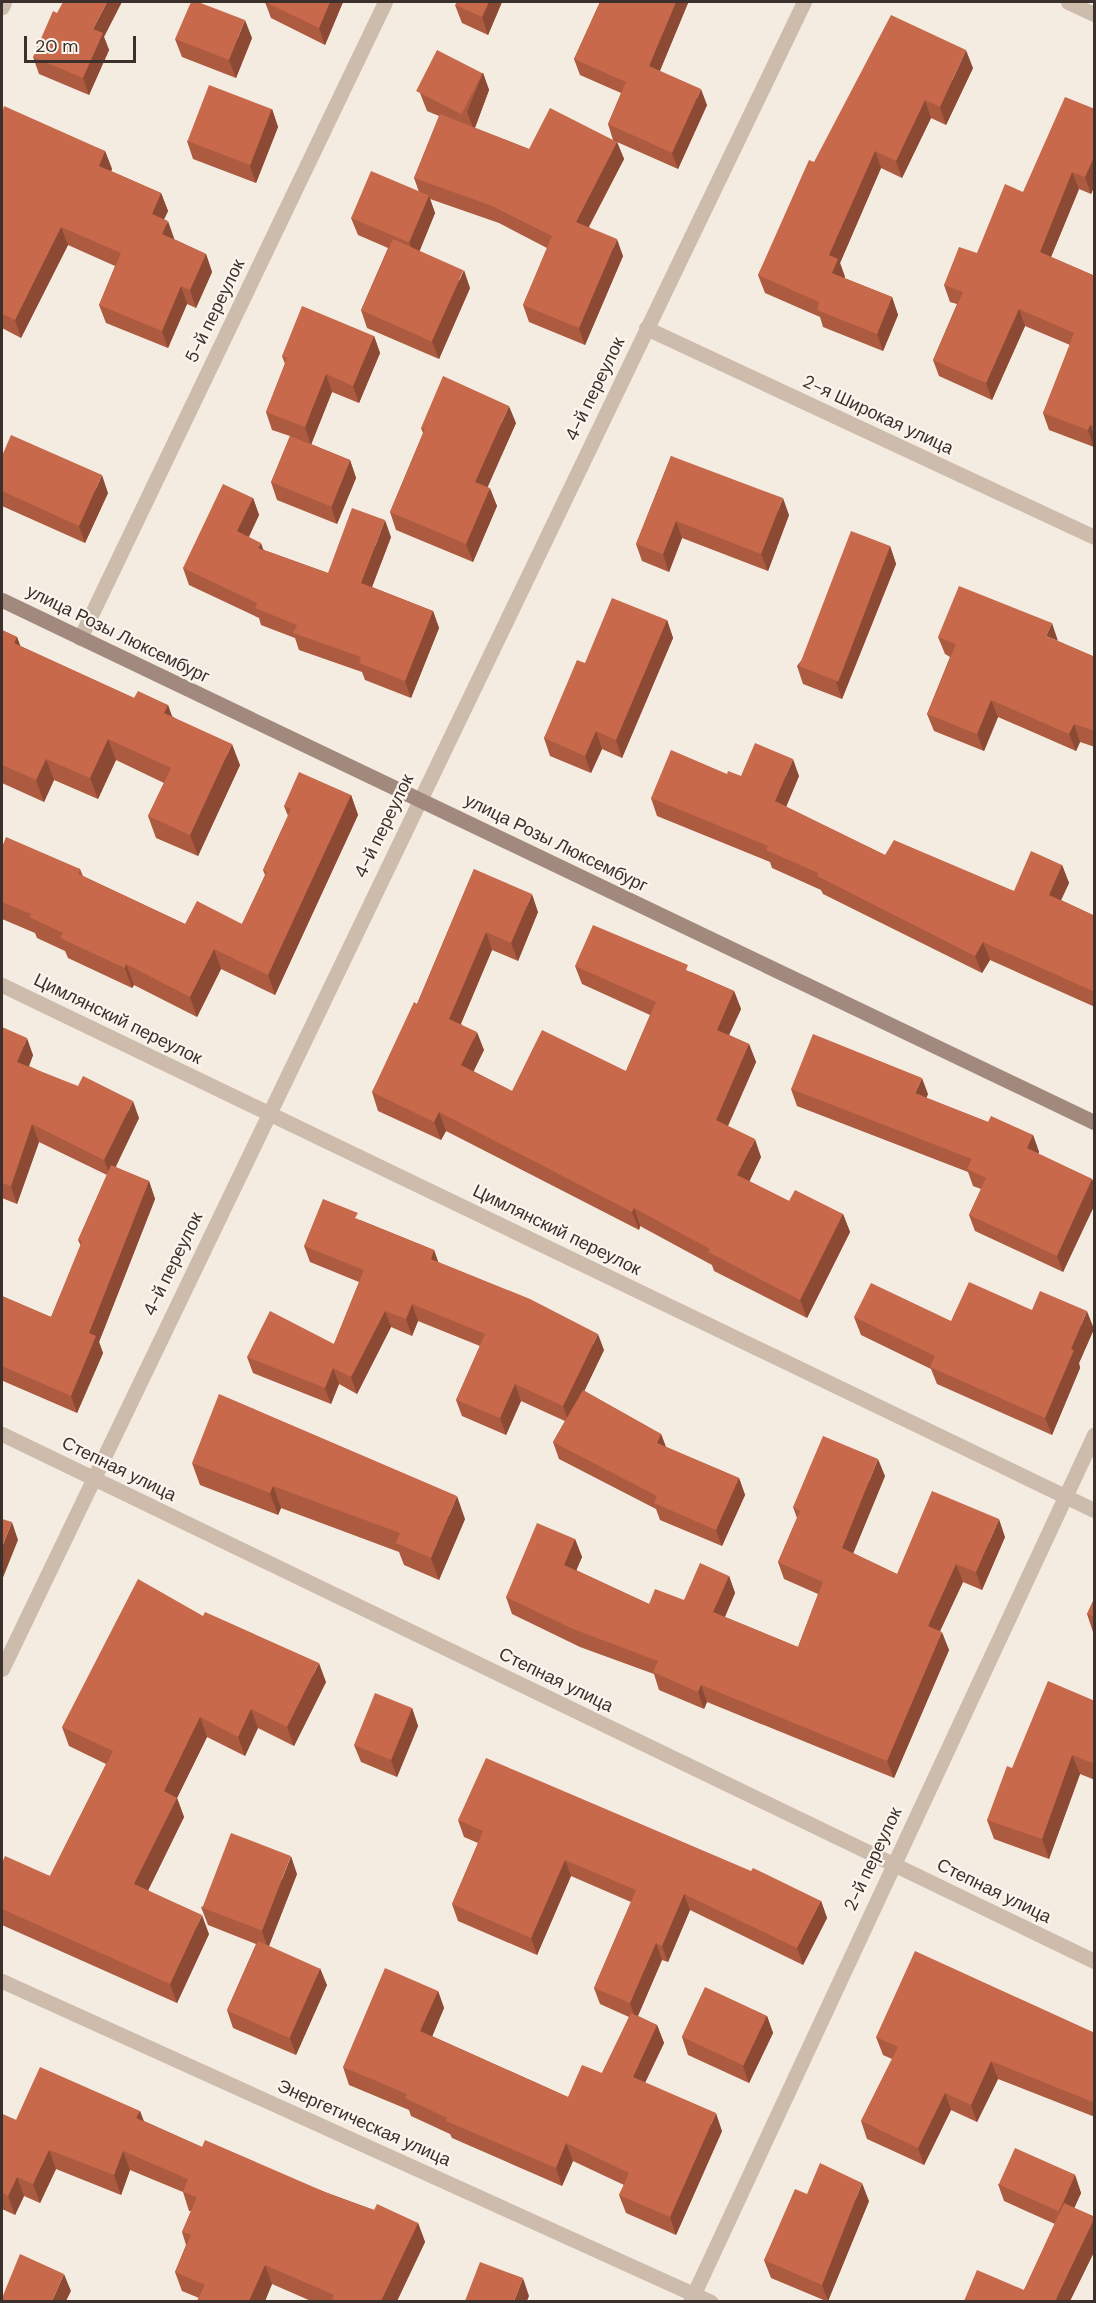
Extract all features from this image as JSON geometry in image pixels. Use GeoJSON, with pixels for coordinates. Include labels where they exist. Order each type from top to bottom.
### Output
{"type":"FeatureCollection","features":[{"type":"Feature","properties":{"kind":"street"},"geometry":{"type":"LineString","coordinates":[[2,7],[4,2]]}},
{"type":"Feature","properties":{"kind":"street","name":"5-й переулок"},"geometry":{"type":"LineString","coordinates":[[80,638],[385,2]]}},
{"type":"Feature","properties":{"kind":"street","name":"4-й переулок"},"geometry":{"type":"LineString","coordinates":[[2,1669],[92,1477],[804,2]]}},
{"type":"Feature","properties":{"kind":"street"},"geometry":{"type":"LineString","coordinates":[[1068,2],[1095,14]]}},
{"type":"Feature","properties":{"kind":"street","name":"2-я Широкая улица"},"geometry":{"type":"LineString","coordinates":[[646,328],[1095,537]]}},
{"type":"Feature","properties":{"kind":"street","name":"улица Розы Люксембург"},"geometry":{"type":"LineString","coordinates":[[2,600],[1095,1122]]}},
{"type":"Feature","properties":{"kind":"street","name":"Цимлянский переулок"},"geometry":{"type":"LineString","coordinates":[[2,985],[1095,1510]]}},
{"type":"Feature","properties":{"kind":"street","name":"Степная улица"},"geometry":{"type":"LineString","coordinates":[[2,1434],[1095,1961]]}},
{"type":"Feature","properties":{"kind":"street","name":"2-й переулок"},"geometry":{"type":"LineString","coordinates":[[692,2298],[892,1863],[1095,1435]]}},
{"type":"Feature","properties":{"kind":"street","name":"Энергетическая улица"},"geometry":{"type":"LineString","coordinates":[[2,1981],[692,2298],[711,2301]]}},
{"type":"Feature","properties":{"kind":"building"},"geometry":{"type":"Polygon","coordinates":[[[63,2],[107,2],[93,29],[103,33],[83,78],[33,57],[53,11],[57,13],[63,2]]]}},
{"type":"Feature","properties":{"kind":"building"},"geometry":{"type":"Polygon","coordinates":[[[191,2],[198,2],[245,20],[229,60],[175,39],[191,2]]]}},
{"type":"Feature","properties":{"kind":"building"},"geometry":{"type":"Polygon","coordinates":[[[265,2],[330,2],[319,28],[265,2]]]}},
{"type":"Feature","properties":{"kind":"building"},"geometry":{"type":"Polygon","coordinates":[[[457,2],[489,2],[482,17],[455,5],[457,2]]]}},
{"type":"Feature","properties":{"kind":"building"},"geometry":{"type":"Polygon","coordinates":[[[600,2],[676,2],[649,66],[701,89],[672,153],[608,124],[626,82],[574,59],[600,2]]]}},
{"type":"Feature","properties":{"kind":"building"},"geometry":{"type":"Polygon","coordinates":[[[891,15],[966,50],[940,107],[925,100],[896,161],[875,151],[829,255],[838,259],[832,273],[892,297],[877,334],[817,310],[819,302],[758,275],[809,160],[814,162],[891,15]]]}},
{"type":"Feature","properties":{"kind":"building"},"geometry":{"type":"Polygon","coordinates":[[[437,50],[482,73],[462,114],[416,91],[437,50]]]}},
{"type":"Feature","properties":{"kind":"building"},"geometry":{"type":"Polygon","coordinates":[[[209,85],[272,109],[250,165],[187,141],[209,85]]]}},
{"type":"Feature","properties":{"kind":"building"},"geometry":{"type":"Polygon","coordinates":[[[1065,97],[1095,109],[1095,155],[1085,177],[1072,172],[1040,252],[1095,276],[1095,426],[1090,425],[1088,430],[1043,413],[1074,333],[1019,309],[986,383],[933,360],[963,292],[944,285],[959,247],[977,253],[1005,184],[1023,192],[1065,97]]]}},
{"type":"Feature","properties":{"kind":"building"},"geometry":{"type":"Polygon","coordinates":[[[4,106],[105,151],[99,166],[161,193],[152,214],[168,221],[162,234],[206,254],[190,290],[181,286],[162,331],[99,305],[121,253],[61,227],[15,320],[2,314],[2,114],[4,106]]]}},
{"type":"Feature","properties":{"kind":"building"},"geometry":{"type":"Polygon","coordinates":[[[550,108],[617,142],[576,222],[617,239],[579,328],[523,305],[552,236],[492,206],[414,178],[440,114],[529,149],[550,108]]]}},
{"type":"Feature","properties":{"kind":"building"},"geometry":{"type":"Polygon","coordinates":[[[371,171],[429,196],[409,243],[351,218],[371,171]]]}},
{"type":"Feature","properties":{"kind":"building"},"geometry":{"type":"Polygon","coordinates":[[[393,239],[463,270],[432,342],[361,310],[393,239]]]}},
{"type":"Feature","properties":{"kind":"building"},"geometry":{"type":"Polygon","coordinates":[[[302,306],[374,336],[353,386],[326,374],[305,427],[266,412],[287,358],[282,356],[302,306]]]}},
{"type":"Feature","properties":{"kind":"building"},"geometry":{"type":"Polygon","coordinates":[[[443,376],[509,406],[475,482],[490,488],[466,544],[390,512],[425,429],[421,428],[443,376]]]}},
{"type":"Feature","properties":{"kind":"building"},"geometry":{"type":"Polygon","coordinates":[[[11,435],[102,475],[79,526],[2,491],[2,456],[11,435]]]}},
{"type":"Feature","properties":{"kind":"building"},"geometry":{"type":"Polygon","coordinates":[[[290,436],[350,460],[332,507],[271,482],[290,436]]]}},
{"type":"Feature","properties":{"kind":"building"},"geometry":{"type":"Polygon","coordinates":[[[671,456],[783,498],[761,554],[676,521],[663,554],[636,544],[671,456]]]}},
{"type":"Feature","properties":{"kind":"building"},"geometry":{"type":"Polygon","coordinates":[[[223,484],[253,498],[237,531],[261,543],[258,548],[328,573],[352,508],[385,520],[361,583],[433,611],[405,681],[359,663],[361,657],[293,633],[297,625],[255,608],[257,603],[183,568],[223,484]]]}},
{"type":"Feature","properties":{"kind":"building"},"geometry":{"type":"Polygon","coordinates":[[[851,531],[890,546],[838,681],[799,666],[851,531]]]}},
{"type":"Feature","properties":{"kind":"building"},"geometry":{"type":"Polygon","coordinates":[[[959,586],[1052,623],[1046,636],[1095,657],[1095,731],[1074,724],[1069,734],[991,700],[977,734],[927,714],[956,644],[938,637],[959,586]]]}},
{"type":"Feature","properties":{"kind":"building"},"geometry":{"type":"Polygon","coordinates":[[[612,598],[667,620],[616,740],[596,731],[585,756],[544,738],[577,660],[585,663],[612,598]]]}},
{"type":"Feature","properties":{"kind":"building"},"geometry":{"type":"Polygon","coordinates":[[[2,630],[17,637],[14,643],[134,698],[138,691],[168,705],[164,713],[232,744],[190,835],[148,816],[171,768],[108,739],[90,778],[46,759],[36,780],[2,765],[2,630]]]}},
{"type":"Feature","properties":{"kind":"building"},"geometry":{"type":"Polygon","coordinates":[[[755,743],[793,759],[775,801],[885,855],[894,840],[1014,891],[1031,851],[1062,865],[1049,895],[1095,916],[1095,992],[983,942],[975,956],[817,876],[818,873],[766,850],[768,846],[651,798],[671,750],[727,774],[728,771],[741,776],[755,743]]]}},
{"type":"Feature","properties":{"kind":"building"},"geometry":{"type":"Polygon","coordinates":[[[299,772],[351,795],[268,975],[214,949],[190,997],[126,964],[125,968],[60,938],[63,933],[29,917],[31,914],[2,902],[2,847],[6,837],[80,869],[78,874],[185,924],[197,901],[242,924],[267,872],[263,870],[291,809],[284,806],[299,772]]]}},
{"type":"Feature","properties":{"kind":"building"},"geometry":{"type":"Polygon","coordinates":[[[474,869],[532,894],[511,943],[486,932],[449,1019],[477,1032],[461,1065],[512,1091],[542,1030],[626,1071],[656,1002],[575,966],[593,925],[688,965],[686,970],[734,991],[717,1030],[749,1044],[716,1120],[755,1139],[737,1175],[789,1201],[795,1190],[843,1214],[800,1300],[708,1252],[710,1249],[634,1208],[632,1212],[439,1112],[434,1122],[372,1092],[414,1002],[417,1004],[474,869]]]}},
{"type":"Feature","properties":{"kind":"building"},"geometry":{"type":"Polygon","coordinates":[[[2,1027],[27,1038],[17,1062],[78,1086],[83,1076],[133,1101],[104,1160],[32,1124],[11,1186],[2,1183],[2,1027]]]}},
{"type":"Feature","properties":{"kind":"building"},"geometry":{"type":"Polygon","coordinates":[[[813,1034],[922,1078],[915,1093],[988,1122],[991,1116],[1033,1135],[1027,1148],[1092,1179],[1057,1256],[969,1215],[986,1178],[967,1169],[972,1159],[791,1089],[813,1034]]]}},
{"type":"Feature","properties":{"kind":"building"},"geometry":{"type":"Polygon","coordinates":[[[111,1165],[149,1181],[89,1333],[96,1336],[71,1396],[2,1366],[2,1296],[51,1317],[82,1241],[78,1240],[111,1165]]]}},
{"type":"Feature","properties":{"kind":"building"},"geometry":{"type":"Polygon","coordinates":[[[323,1199],[358,1213],[355,1218],[434,1250],[431,1259],[530,1299],[598,1334],[563,1406],[515,1384],[500,1418],[456,1400],[485,1334],[412,1304],[406,1319],[385,1311],[351,1377],[333,1368],[325,1388],[247,1357],[270,1311],[334,1344],[364,1270],[304,1246],[323,1199]]]}},
{"type":"Feature","properties":{"kind":"building"},"geometry":{"type":"Polygon","coordinates":[[[969,1282],[1032,1310],[1040,1291],[1087,1311],[1071,1349],[1074,1350],[1045,1418],[930,1367],[935,1356],[854,1317],[871,1283],[951,1321],[969,1282]]]}},
{"type":"Feature","properties":{"kind":"building"},"geometry":{"type":"Polygon","coordinates":[[[583,1390],[661,1434],[657,1443],[739,1478],[716,1530],[654,1503],[657,1496],[553,1442],[583,1390]]]}},
{"type":"Feature","properties":{"kind":"building"},"geometry":{"type":"Polygon","coordinates":[[[219,1394],[457,1496],[431,1558],[396,1543],[400,1533],[273,1486],[270,1493],[192,1463],[219,1394]]]}},
{"type":"Feature","properties":{"kind":"building"},"geometry":{"type":"Polygon","coordinates":[[[823,1436],[878,1459],[842,1548],[897,1574],[932,1491],[999,1519],[976,1572],[956,1564],[928,1626],[942,1632],[887,1761],[701,1685],[698,1692],[653,1672],[658,1661],[573,1629],[506,1597],[537,1523],[575,1539],[564,1565],[649,1604],[655,1589],[684,1600],[700,1563],[729,1576],[713,1612],[798,1647],[823,1582],[778,1562],[800,1511],[793,1507],[823,1436]]]}},
{"type":"Feature","properties":{"kind":"building"},"geometry":{"type":"Polygon","coordinates":[[[2,1519],[12,1522],[2,1547],[2,1519]]]}},
{"type":"Feature","properties":{"kind":"building"},"geometry":{"type":"Polygon","coordinates":[[[138,1579],[203,1616],[205,1612],[319,1663],[287,1727],[251,1709],[238,1737],[200,1717],[164,1791],[177,1798],[134,1884],[202,1915],[170,1984],[2,1909],[2,1863],[5,1856],[50,1876],[113,1751],[62,1727],[138,1579]]]}},
{"type":"Feature","properties":{"kind":"building"},"geometry":{"type":"Polygon","coordinates":[[[1095,1597],[1095,1617],[1087,1614],[1095,1597]]]}},
{"type":"Feature","properties":{"kind":"building"},"geometry":{"type":"Polygon","coordinates":[[[1048,1681],[1095,1701],[1095,1764],[1072,1755],[1042,1839],[987,1820],[1007,1766],[1012,1768],[1048,1681]]]}},
{"type":"Feature","properties":{"kind":"building"},"geometry":{"type":"Polygon","coordinates":[[[375,1693],[412,1708],[391,1760],[354,1745],[375,1693]]]}},
{"type":"Feature","properties":{"kind":"building"},"geometry":{"type":"Polygon","coordinates":[[[486,1758],[751,1871],[753,1868],[821,1901],[797,1948],[684,1894],[662,1946],[656,1943],[630,2003],[594,1988],[636,1890],[565,1860],[531,1938],[452,1904],[483,1831],[458,1820],[486,1758]]]}},
{"type":"Feature","properties":{"kind":"building"},"geometry":{"type":"Polygon","coordinates":[[[231,1833],[291,1856],[262,1931],[202,1908],[231,1833]]]}},
{"type":"Feature","properties":{"kind":"building"},"geometry":{"type":"Polygon","coordinates":[[[258,1941],[320,1969],[289,2038],[227,2010],[258,1941]]]}},
{"type":"Feature","properties":{"kind":"building"},"geometry":{"type":"Polygon","coordinates":[[[915,1951],[1095,2033],[1095,2103],[991,2061],[971,2105],[945,2093],[918,2148],[861,2121],[898,2047],[876,2037],[915,1951]]]}},
{"type":"Feature","properties":{"kind":"building"},"geometry":{"type":"Polygon","coordinates":[[[385,1968],[438,1991],[420,2031],[568,2097],[582,2065],[602,2073],[631,2013],[657,2025],[633,2077],[716,2113],[670,2217],[619,2195],[629,2173],[566,2143],[556,2168],[446,2121],[447,2118],[405,2098],[407,2094],[343,2067],[385,1968]]]}},
{"type":"Feature","properties":{"kind":"building"},"geometry":{"type":"Polygon","coordinates":[[[705,1987],[767,2016],[743,2066],[682,2037],[705,1987]]]}},
{"type":"Feature","properties":{"kind":"building"},"geometry":{"type":"Polygon","coordinates":[[[40,2067],[140,2111],[136,2118],[202,2147],[205,2140],[332,2195],[374,2210],[377,2204],[418,2223],[381,2301],[335,2301],[332,2300],[334,2295],[265,2265],[249,2301],[197,2301],[205,2285],[175,2272],[191,2235],[182,2232],[197,2197],[183,2192],[188,2179],[123,2151],[114,2175],[49,2150],[33,2184],[17,2177],[8,2196],[2,2193],[2,2114],[16,2120],[40,2067]]]}},
{"type":"Feature","properties":{"kind":"building"},"geometry":{"type":"Polygon","coordinates":[[[1015,2148],[1075,2175],[1059,2211],[999,2185],[1015,2148]]]}},
{"type":"Feature","properties":{"kind":"building"},"geometry":{"type":"Polygon","coordinates":[[[820,2163],[862,2183],[822,2285],[764,2260],[795,2189],[807,2194],[820,2163]]]}},
{"type":"Feature","properties":{"kind":"building"},"geometry":{"type":"Polygon","coordinates":[[[1064,2203],[1095,2217],[1055,2301],[964,2301],[977,2270],[1024,2290],[1064,2203]]]}},
{"type":"Feature","properties":{"kind":"building"},"geometry":{"type":"Polygon","coordinates":[[[20,2254],[64,2274],[52,2301],[2,2301],[20,2254]]]}},
{"type":"Feature","properties":{"kind":"building"},"geometry":{"type":"Polygon","coordinates":[[[480,2262],[523,2278],[514,2301],[465,2301],[480,2262]]]}}]}
